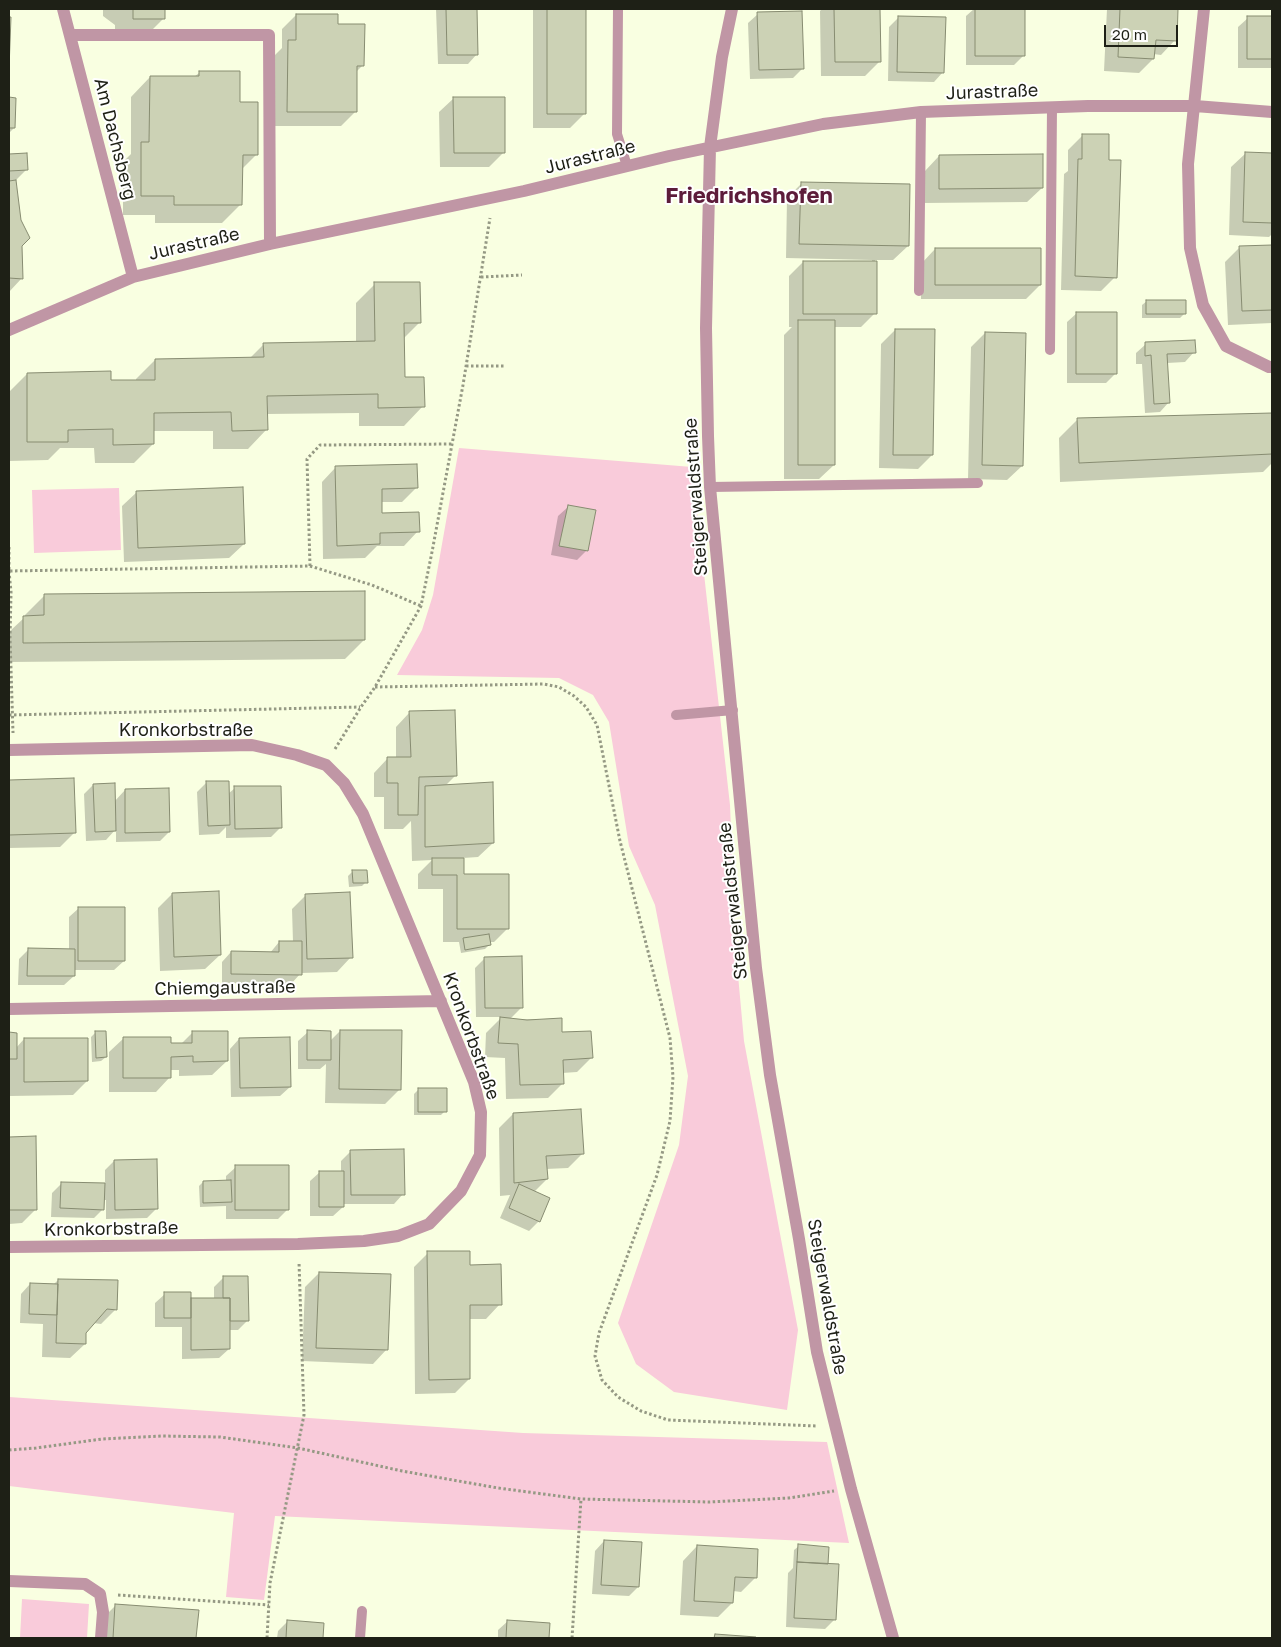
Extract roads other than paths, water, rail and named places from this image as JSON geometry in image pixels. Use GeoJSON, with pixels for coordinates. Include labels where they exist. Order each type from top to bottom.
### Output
{"type":"FeatureCollection","features":[{"type":"Feature","properties":{"kind":"street","name":"Am Dachsberg"},"geometry":{"type":"LineString","coordinates":[[63,9],[133,277]]}},
{"type":"Feature","properties":{"kind":"street","name":"Steigerwaldstraße"},"geometry":{"type":"LineString","coordinates":[[732,9],[722,57],[710,147],[706,328],[710,487],[733,710],[756,968],[770,1075],[817,1352],[851,1489],[893,1638]]}},
{"type":"Feature","properties":{"kind":"street"},"geometry":{"type":"LineString","coordinates":[[1204,9],[1188,164],[1190,248],[1203,305],[1226,346],[1272,367]]}},
{"type":"Feature","properties":{"kind":"street"},"geometry":{"type":"LineString","coordinates":[[70,35],[269,35],[270,244]]}},
{"type":"Feature","properties":{"kind":"street","name":"Jurastraße"},"geometry":{"type":"LineString","coordinates":[[9,330],[133,277],[270,244],[494,197],[710,147],[824,124],[921,112],[1088,106],[1195,106],[1272,112]]}},
{"type":"Feature","properties":{"kind":"street","name":"Kronkorbstraße"},"geometry":{"type":"LineString","coordinates":[[9,1247],[298,1244],[364,1241],[398,1236],[429,1224],[462,1191],[480,1155],[481,1112],[474,1082],[363,814],[344,783],[326,765],[297,755],[252,745],[11,750]]}},
{"type":"Feature","properties":{"kind":"street","name":"Chiemgaustraße"},"geometry":{"type":"LineString","coordinates":[[9,1009],[441,1001]]}},
{"type":"Feature","properties":{"kind":"street"},"geometry":{"type":"LineString","coordinates":[[9,1581],[85,1584],[100,1594],[103,1612],[102,1638]]}},
{"type":"Feature","properties":{"kind":"lane"},"geometry":{"type":"LineString","coordinates":[[618,9],[617,134],[627,166]]}},
{"type":"Feature","properties":{"kind":"lane"},"geometry":{"type":"LineString","coordinates":[[1050,350],[1052,107]]}},
{"type":"Feature","properties":{"kind":"lane"},"geometry":{"type":"LineString","coordinates":[[919,291],[921,112]]}},
{"type":"Feature","properties":{"kind":"lane"},"geometry":{"type":"LineString","coordinates":[[710,487],[978,483]]}},
{"type":"Feature","properties":{"kind":"lane"},"geometry":{"type":"LineString","coordinates":[[676,715],[733,710]]}},
{"type":"Feature","properties":{"kind":"lane"},"geometry":{"type":"LineString","coordinates":[[360,1638],[362,1612]]}},
{"type":"Feature","properties":{"kind":"district","name":"Friedrichshofen"},"geometry":{"type":"Point","coordinates":[749,196]}}]}
